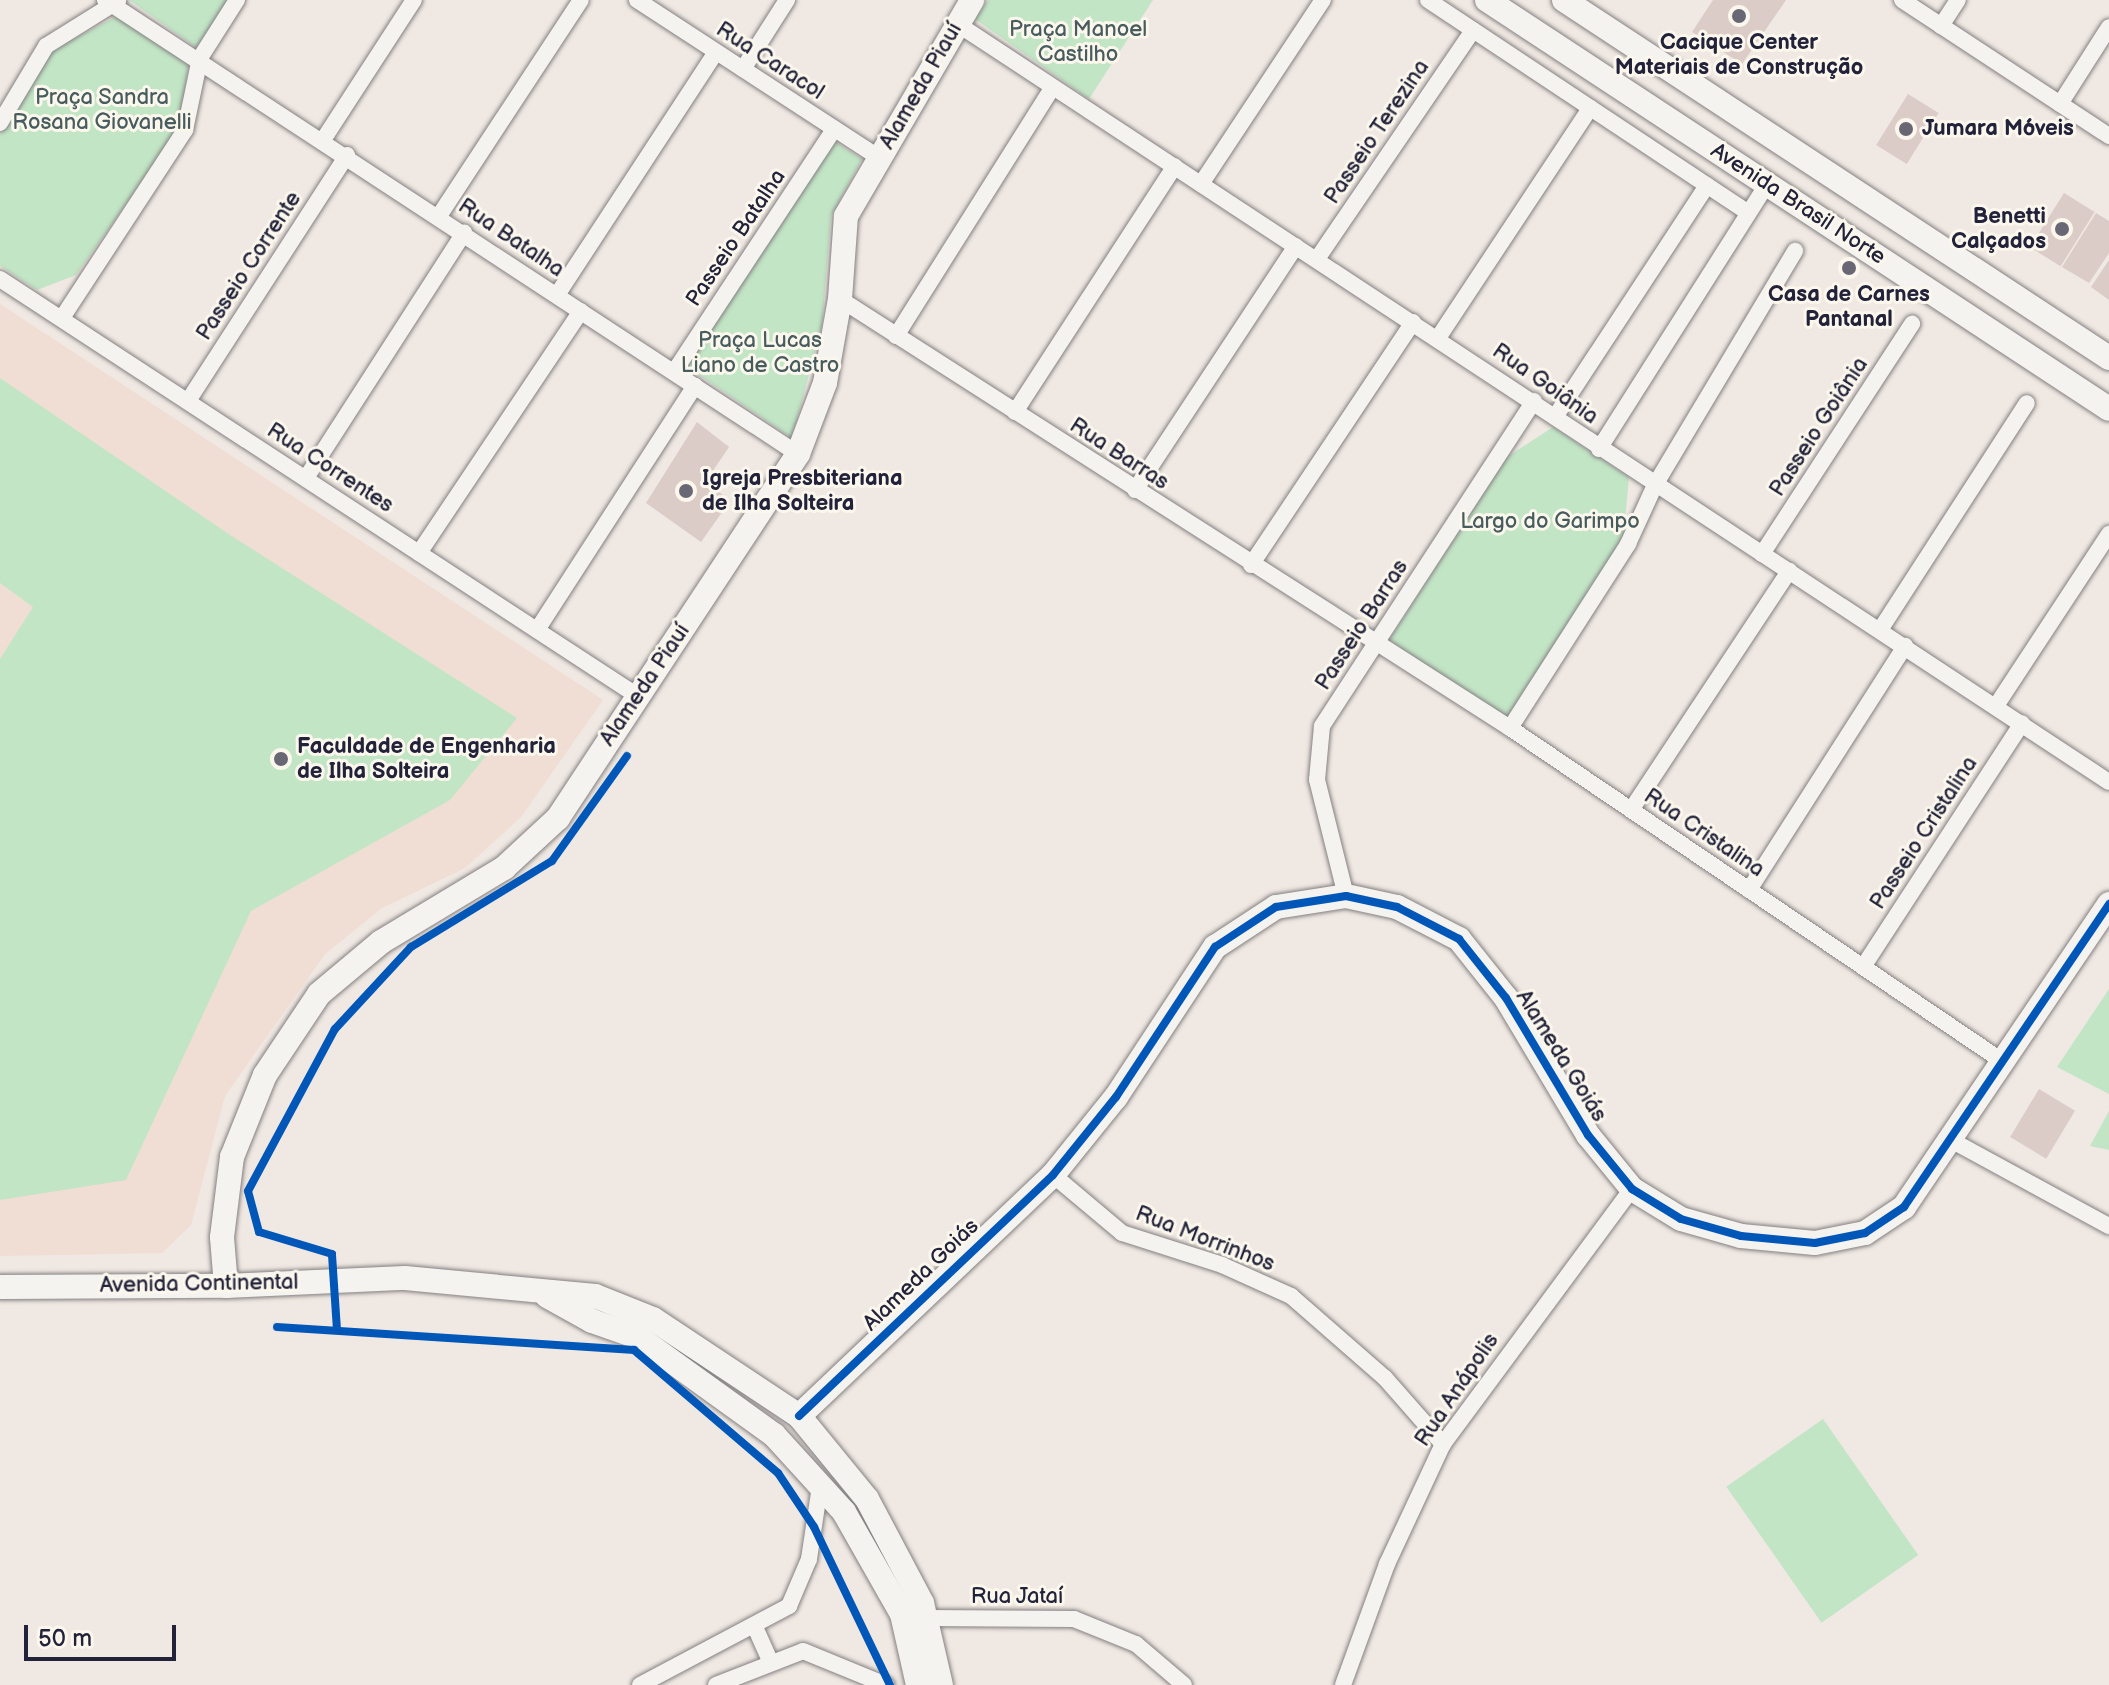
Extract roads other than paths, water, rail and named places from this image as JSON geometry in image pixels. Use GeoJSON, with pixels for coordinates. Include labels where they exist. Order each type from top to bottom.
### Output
{"type":"FeatureCollection","features":[{"type":"Feature","properties":{"kind":"street"},"geometry":{"type":"LineString","coordinates":[[62,318],[185,130],[200,58],[237,0]]}},
{"type":"Feature","properties":{"kind":"street"},"geometry":{"type":"LineString","coordinates":[[323,140],[414,0]]}},
{"type":"Feature","properties":{"kind":"street"},"geometry":{"type":"LineString","coordinates":[[439,216],[581,0]]}},
{"type":"Feature","properties":{"kind":"street","name":"Rua Caracol"},"geometry":{"type":"LineString","coordinates":[[637,0],[879,158]]}},
{"type":"Feature","properties":{"kind":"street"},"geometry":{"type":"LineString","coordinates":[[743,69],[787,0]]}},
{"type":"Feature","properties":{"kind":"street","name":"Alameda Piauí"},"geometry":{"type":"LineString","coordinates":[[226,1286],[222,1237],[232,1157],[265,1075],[319,994],[381,942],[504,868],[558,818],[636,695],[798,454],[825,383],[840,299],[846,216],[972,0]]}},
{"type":"Feature","properties":{"kind":"street"},"geometry":{"type":"LineString","coordinates":[[1201,184],[1323,0]]}},
{"type":"Feature","properties":{"kind":"street"},"geometry":{"type":"LineString","coordinates":[[1428,0],[1748,213]]}},
{"type":"Feature","properties":{"kind":"street","name":"Avenida Brasil Norte"},"geometry":{"type":"LineString","coordinates":[[1487,0],[2109,409]]}},
{"type":"Feature","properties":{"kind":"street","name":"Avenida Brasil Norte"},"geometry":{"type":"LineString","coordinates":[[1564,0],[2109,358]]}},
{"type":"Feature","properties":{"kind":"street"},"geometry":{"type":"LineString","coordinates":[[1902,0],[2109,136]]}},
{"type":"Feature","properties":{"kind":"street"},"geometry":{"type":"LineString","coordinates":[[1941,26],[1958,0]]}},
{"type":"Feature","properties":{"kind":"street"},"geometry":{"type":"LineString","coordinates":[[0,123],[46,46],[113,2]]}},
{"type":"Feature","properties":{"kind":"street","name":"Rua Batalha"},"geometry":{"type":"LineString","coordinates":[[113,2],[798,454]]}},
{"type":"Feature","properties":{"kind":"street","name":"Rua Goiânia"},"geometry":{"type":"LineString","coordinates":[[956,23],[2109,782]]}},
{"type":"Feature","properties":{"kind":"street"},"geometry":{"type":"LineString","coordinates":[[2060,104],[2109,27]]}},
{"type":"Feature","properties":{"kind":"street","name":"Passeio Terezina"},"geometry":{"type":"LineString","coordinates":[[1317,259],[1473,30]]}},
{"type":"Feature","properties":{"kind":"street"},"geometry":{"type":"LineString","coordinates":[[557,295],[716,52]]}},
{"type":"Feature","properties":{"kind":"street"},"geometry":{"type":"LineString","coordinates":[[896,336],[1053,87]]}},
{"type":"Feature","properties":{"kind":"street"},"geometry":{"type":"LineString","coordinates":[[1438,338],[1590,108]]}},
{"type":"Feature","properties":{"kind":"street","name":"Passeio Batalha"},"geometry":{"type":"LineString","coordinates":[[674,372],[834,129]]}},
{"type":"Feature","properties":{"kind":"street","name":"Passeio Corrente"},"geometry":{"type":"LineString","coordinates":[[188,401],[347,155]]}},
{"type":"Feature","properties":{"kind":"street"},"geometry":{"type":"LineString","coordinates":[[1015,412],[1175,166]]}},
{"type":"Feature","properties":{"kind":"street"},"geometry":{"type":"LineString","coordinates":[[1599,449],[1768,183]]}},
{"type":"Feature","properties":{"kind":"street"},"geometry":{"type":"LineString","coordinates":[[1555,417],[1707,186]]}},
{"type":"Feature","properties":{"kind":"street"},"geometry":{"type":"LineString","coordinates":[[306,478],[464,233]]}},
{"type":"Feature","properties":{"kind":"street"},"geometry":{"type":"LineString","coordinates":[[1135,490],[1296,246]]}},
{"type":"Feature","properties":{"kind":"street"},"geometry":{"type":"LineString","coordinates":[[1510,728],[1628,544],[1655,485],[1795,251]]}},
{"type":"Feature","properties":{"kind":"street","name":"Rua Correntes"},"geometry":{"type":"LineString","coordinates":[[0,279],[636,695]]}},
{"type":"Feature","properties":{"kind":"street","name":"Rua Barras"},"geometry":{"type":"LineString","coordinates":[[840,299],[1375,645]]}},
{"type":"Feature","properties":{"kind":"street"},"geometry":{"type":"LineString","coordinates":[[419,553],[581,311]]}},
{"type":"Feature","properties":{"kind":"street"},"geometry":{"type":"LineString","coordinates":[[1251,565],[1413,322]]}},
{"type":"Feature","properties":{"kind":"street","name":"Passeio Goiânia"},"geometry":{"type":"LineString","coordinates":[[1762,554],[1912,324]]}},
{"type":"Feature","properties":{"kind":"street"},"geometry":{"type":"LineString","coordinates":[[537,630],[695,386]]}},
{"type":"Feature","properties":{"kind":"street","name":"Passeio Barras"},"geometry":{"type":"LineString","coordinates":[[1346,896],[1317,780],[1322,726],[1534,401]]}},
{"type":"Feature","properties":{"kind":"street"},"geometry":{"type":"LineString","coordinates":[[1880,630],[2027,403]]}},
{"type":"Feature","properties":{"kind":"street"},"geometry":{"type":"LineString","coordinates":[[1996,706],[2109,534]]}},
{"type":"Feature","properties":{"kind":"street"},"geometry":{"type":"LineString","coordinates":[[1631,810],[1789,571]]}},
{"type":"Feature","properties":{"kind":"street","name":"Rua Cristalina"},"geometry":{"type":"LineString","coordinates":[[1375,645],[1510,728],[2005,1063]]}},
{"type":"Feature","properties":{"kind":"street"},"geometry":{"type":"LineString","coordinates":[[1749,890],[1905,646]]}},
{"type":"Feature","properties":{"kind":"street","name":"Passeio Cristalina"},"geometry":{"type":"LineString","coordinates":[[1863,967],[2022,723]]}},
{"type":"Feature","properties":{"kind":"street","name":"Alameda Goiás"},"geometry":{"type":"LineString","coordinates":[[799,1416],[1053,1175],[1116,1097],[1215,947],[1276,907],[1346,896],[1397,907],[1459,939],[1506,998],[1588,1135],[1632,1189],[1681,1219],[1741,1236],[1815,1243],[1865,1233],[1904,1207],[2005,1063],[2109,904]]}},
{"type":"Feature","properties":{"kind":"street"},"geometry":{"type":"LineString","coordinates":[[1951,1140],[2109,1226]]}},
{"type":"Feature","properties":{"kind":"street","name":"Rua Morrinhos"},"geometry":{"type":"LineString","coordinates":[[1053,1175],[1122,1233],[1222,1265],[1291,1296],[1385,1378],[1443,1444]]}},
{"type":"Feature","properties":{"kind":"street","name":"Rua Anápolis"},"geometry":{"type":"LineString","coordinates":[[1343,1685],[1387,1564],[1443,1444],[1632,1189]]}},
{"type":"Feature","properties":{"kind":"street","name":"Avenida Continental"},"geometry":{"type":"LineString","coordinates":[[0,1287],[226,1286],[405,1278],[595,1296],[653,1319],[799,1416],[867,1499],[926,1618],[941,1685]]}},
{"type":"Feature","properties":{"kind":"street","name":"Avenida Continental"},"geometry":{"type":"LineString","coordinates":[[542,1293],[592,1321],[638,1337],[774,1435],[844,1512],[902,1614],[918,1685]]}},
{"type":"Feature","properties":{"kind":"street"},"geometry":{"type":"LineString","coordinates":[[640,1685],[755,1627],[789,1606],[809,1559],[820,1486]]}},
{"type":"Feature","properties":{"kind":"street","name":"Rua Jataí"},"geometry":{"type":"LineString","coordinates":[[926,1618],[1074,1619],[1136,1644],[1184,1685]]}},
{"type":"Feature","properties":{"kind":"street"},"geometry":{"type":"LineString","coordinates":[[755,1627],[770,1661]]}},
{"type":"Feature","properties":{"kind":"street"},"geometry":{"type":"LineString","coordinates":[[716,1685],[770,1661],[803,1651],[886,1685]]}},
{"type":"Feature","properties":{"kind":"place","name":"Cacique Center Materiais de Construção"},"geometry":{"type":"Point","coordinates":[1739,16]}},
{"type":"Feature","properties":{"kind":"place","name":"Jumara Móveis"},"geometry":{"type":"Point","coordinates":[1906,129]}},
{"type":"Feature","properties":{"kind":"place","name":"Benetti Calçados"},"geometry":{"type":"Point","coordinates":[2062,229]}},
{"type":"Feature","properties":{"kind":"place","name":"Casa de Carnes Pantanal"},"geometry":{"type":"Point","coordinates":[1849,268]}},
{"type":"Feature","properties":{"kind":"place","name":"Igreja Presbiteriana de Ilha Solteira"},"geometry":{"type":"Point","coordinates":[686,491]}},
{"type":"Feature","properties":{"kind":"place","name":"Faculdade de Engenharia de Ilha Solteira"},"geometry":{"type":"Point","coordinates":[281,759]}},
{"type":"Feature","properties":{"kind":"park label","name":"Praça Manoel Castilho"},"geometry":{"type":"Point","coordinates":[1078,42]}},
{"type":"Feature","properties":{"kind":"park label","name":"Praça Sandra Rosana Giovanelli"},"geometry":{"type":"Point","coordinates":[102,110]}},
{"type":"Feature","properties":{"kind":"park label","name":"Praça Lucas Liano de Castro"},"geometry":{"type":"Point","coordinates":[760,352]}},
{"type":"Feature","properties":{"kind":"park label","name":"Largo do Garimpo"},"geometry":{"type":"Point","coordinates":[1550,522]}}]}
